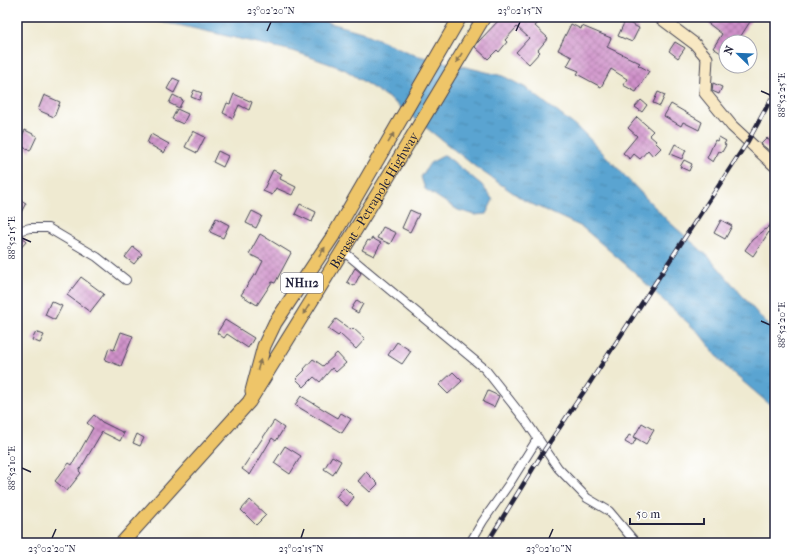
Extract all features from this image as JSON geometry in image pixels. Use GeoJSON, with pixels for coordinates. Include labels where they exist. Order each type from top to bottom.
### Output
{"type":"FeatureCollection","features":[{"type":"Feature","properties":{"kind":"highway","name":"Barasat - Petrapole Highway"},"geometry":{"type":"LineString","coordinates":[[249,402],[264,346],[275,323],[335,233],[460,17]]}},
{"type":"Feature","properties":{"kind":"highway","name":"Barasat - Petrapole Highway"},"geometry":{"type":"LineString","coordinates":[[122,543],[249,402],[386,182],[481,21]]}},
{"type":"Feature","properties":{"kind":"main road"},"geometry":{"type":"LineString","coordinates":[[659,17],[695,44],[707,58],[705,93],[732,126],[775,166]]}},
{"type":"Feature","properties":{"kind":"street"},"geometry":{"type":"LineString","coordinates":[[17,230],[48,228],[97,257],[126,280]]}},
{"type":"Feature","properties":{"kind":"street"},"geometry":{"type":"LineString","coordinates":[[343,251],[485,369],[526,421],[558,468],[587,498],[609,511],[636,543]]}},
{"type":"Feature","properties":{"kind":"street"},"geometry":{"type":"LineString","coordinates":[[470,543],[538,438]]}},
{"type":"Feature","properties":{"kind":"water"},"geometry":{"type":"Polygon","coordinates":[[[131,17],[309,17],[362,32],[415,55],[503,76],[526,88],[582,131],[668,221],[710,258],[764,321],[775,331],[775,409],[726,367],[699,333],[632,270],[582,227],[525,201],[477,168],[390,99],[344,69],[293,51],[183,26],[131,17]]]}},
{"type":"Feature","properties":{"kind":"water"},"geometry":{"type":"Polygon","coordinates":[[[445,155],[482,185],[493,200],[486,214],[475,215],[458,210],[425,189],[421,177],[430,163],[445,155]]]}},
{"type":"Feature","properties":{"kind":"building"},"geometry":{"type":"Polygon","coordinates":[[[502,17],[544,17],[535,26],[548,38],[538,50],[540,52],[529,64],[516,52],[529,38],[517,27],[505,40],[507,42],[499,52],[497,50],[488,59],[475,47],[502,17]]]}},
{"type":"Feature","properties":{"kind":"building"},"geometry":{"type":"Polygon","coordinates":[[[700,17],[753,17],[742,34],[722,34],[700,17]]]}},
{"type":"Feature","properties":{"kind":"building"},"geometry":{"type":"Polygon","coordinates":[[[625,21],[639,28],[632,42],[618,36],[625,21]]]}},
{"type":"Feature","properties":{"kind":"building"},"geometry":{"type":"Polygon","coordinates":[[[571,24],[581,29],[582,26],[611,38],[607,47],[640,63],[638,65],[649,71],[636,92],[623,85],[627,79],[611,69],[601,87],[577,74],[579,71],[567,66],[572,57],[558,50],[571,24]]]}},
{"type":"Feature","properties":{"kind":"building"},"geometry":{"type":"Polygon","coordinates":[[[718,40],[718,51],[713,48],[718,40]]]}},
{"type":"Feature","properties":{"kind":"building"},"geometry":{"type":"Polygon","coordinates":[[[675,42],[685,48],[678,58],[669,51],[675,42]]]}},
{"type":"Feature","properties":{"kind":"building"},"geometry":{"type":"Polygon","coordinates":[[[173,78],[180,81],[174,93],[167,89],[173,78]]]}},
{"type":"Feature","properties":{"kind":"building"},"geometry":{"type":"Polygon","coordinates":[[[713,83],[722,87],[719,94],[712,91],[713,83]]]}},
{"type":"Feature","properties":{"kind":"building"},"geometry":{"type":"Polygon","coordinates":[[[194,90],[202,93],[199,100],[191,97],[194,90]]]}},
{"type":"Feature","properties":{"kind":"building"},"geometry":{"type":"Polygon","coordinates":[[[658,92],[665,95],[660,106],[653,103],[658,92]]]}},
{"type":"Feature","properties":{"kind":"building"},"geometry":{"type":"Polygon","coordinates":[[[234,94],[252,102],[249,110],[239,105],[233,118],[223,113],[227,103],[230,104],[234,94]]]}},
{"type":"Feature","properties":{"kind":"building"},"geometry":{"type":"Polygon","coordinates":[[[44,95],[60,102],[54,117],[38,110],[44,95]]]}},
{"type":"Feature","properties":{"kind":"building"},"geometry":{"type":"Polygon","coordinates":[[[173,95],[183,100],[179,108],[169,103],[173,95]]]}},
{"type":"Feature","properties":{"kind":"building"},"geometry":{"type":"Polygon","coordinates":[[[641,100],[647,105],[642,112],[635,107],[641,100]]]}},
{"type":"Feature","properties":{"kind":"building"},"geometry":{"type":"Polygon","coordinates":[[[671,104],[702,122],[699,130],[683,122],[681,126],[664,116],[671,104]]]}},
{"type":"Feature","properties":{"kind":"building"},"geometry":{"type":"Polygon","coordinates":[[[177,109],[188,114],[183,124],[172,119],[177,109]]]}},
{"type":"Feature","properties":{"kind":"building"},"geometry":{"type":"Polygon","coordinates":[[[637,117],[653,131],[649,135],[661,148],[653,156],[648,150],[640,159],[634,154],[630,159],[623,153],[637,136],[628,128],[637,117]]]}},
{"type":"Feature","properties":{"kind":"building"},"geometry":{"type":"Polygon","coordinates":[[[25,130],[37,136],[30,151],[18,144],[25,130]]]}},
{"type":"Feature","properties":{"kind":"building"},"geometry":{"type":"Polygon","coordinates":[[[193,131],[205,137],[197,153],[185,147],[193,131]]]}},
{"type":"Feature","properties":{"kind":"building"},"geometry":{"type":"Polygon","coordinates":[[[151,134],[169,144],[164,153],[147,143],[151,134]]]}},
{"type":"Feature","properties":{"kind":"building"},"geometry":{"type":"Polygon","coordinates":[[[719,137],[726,141],[724,144],[726,145],[722,152],[719,151],[713,162],[707,158],[715,140],[717,141],[719,137]]]}},
{"type":"Feature","properties":{"kind":"building"},"geometry":{"type":"Polygon","coordinates":[[[767,138],[775,147],[771,152],[761,144],[767,138]]]}},
{"type":"Feature","properties":{"kind":"building"},"geometry":{"type":"Polygon","coordinates":[[[675,144],[686,150],[682,159],[670,154],[675,144]]]}},
{"type":"Feature","properties":{"kind":"building"},"geometry":{"type":"Polygon","coordinates":[[[218,151],[228,156],[223,167],[213,162],[218,151]]]}},
{"type":"Feature","properties":{"kind":"building"},"geometry":{"type":"Polygon","coordinates":[[[684,160],[692,164],[689,171],[680,167],[684,160]]]}},
{"type":"Feature","properties":{"kind":"building"},"geometry":{"type":"Polygon","coordinates":[[[273,170],[282,174],[280,179],[296,187],[292,195],[276,188],[272,195],[263,191],[273,170]]]}},
{"type":"Feature","properties":{"kind":"building"},"geometry":{"type":"Polygon","coordinates":[[[17,198],[26,203],[17,220],[17,198]]]}},
{"type":"Feature","properties":{"kind":"building"},"geometry":{"type":"Polygon","coordinates":[[[300,204],[316,212],[312,222],[295,214],[300,204]]]}},
{"type":"Feature","properties":{"kind":"building"},"geometry":{"type":"Polygon","coordinates":[[[410,210],[419,214],[410,232],[402,228],[410,210]]]}},
{"type":"Feature","properties":{"kind":"building"},"geometry":{"type":"Polygon","coordinates":[[[252,211],[262,216],[256,228],[246,223],[252,211]]]}},
{"type":"Feature","properties":{"kind":"building"},"geometry":{"type":"Polygon","coordinates":[[[216,218],[229,225],[223,238],[210,232],[216,218]]]}},
{"type":"Feature","properties":{"kind":"building"},"geometry":{"type":"Polygon","coordinates":[[[721,220],[732,226],[725,239],[714,233],[721,220]]]}},
{"type":"Feature","properties":{"kind":"building"},"geometry":{"type":"Polygon","coordinates":[[[771,225],[773,226],[753,256],[745,250],[752,240],[771,225]]]}},
{"type":"Feature","properties":{"kind":"building"},"geometry":{"type":"Polygon","coordinates":[[[383,227],[396,233],[390,244],[377,238],[383,227]]]}},
{"type":"Feature","properties":{"kind":"building"},"geometry":{"type":"Polygon","coordinates":[[[260,234],[291,253],[275,283],[272,282],[257,305],[241,295],[254,275],[256,275],[263,261],[249,254],[260,234]]]}},
{"type":"Feature","properties":{"kind":"building"},"geometry":{"type":"Polygon","coordinates":[[[17,236],[21,236],[27,241],[17,252],[17,236]]]}},
{"type":"Feature","properties":{"kind":"building"},"geometry":{"type":"Polygon","coordinates":[[[372,238],[381,243],[374,256],[362,250],[368,240],[370,241],[372,238]]]}},
{"type":"Feature","properties":{"kind":"building"},"geometry":{"type":"Polygon","coordinates":[[[133,247],[142,254],[134,264],[125,257],[133,247]]]}},
{"type":"Feature","properties":{"kind":"building"},"geometry":{"type":"Polygon","coordinates":[[[355,268],[361,273],[354,286],[347,282],[355,268]]]}},
{"type":"Feature","properties":{"kind":"building"},"geometry":{"type":"Polygon","coordinates":[[[81,277],[104,294],[90,312],[67,295],[81,277]]]}},
{"type":"Feature","properties":{"kind":"building"},"geometry":{"type":"Polygon","coordinates":[[[357,300],[363,304],[358,313],[351,309],[357,300]]]}},
{"type":"Feature","properties":{"kind":"building"},"geometry":{"type":"Polygon","coordinates":[[[51,301],[62,306],[55,320],[45,315],[51,301]]]}},
{"type":"Feature","properties":{"kind":"building"},"geometry":{"type":"Polygon","coordinates":[[[336,319],[351,330],[353,328],[365,339],[356,349],[340,334],[338,336],[328,329],[336,319]]]}},
{"type":"Feature","properties":{"kind":"building"},"geometry":{"type":"Polygon","coordinates":[[[225,320],[254,338],[248,348],[227,334],[224,338],[217,333],[225,320]]]}},
{"type":"Feature","properties":{"kind":"building"},"geometry":{"type":"Polygon","coordinates":[[[36,332],[44,335],[40,343],[32,340],[36,332]]]}},
{"type":"Feature","properties":{"kind":"building"},"geometry":{"type":"Polygon","coordinates":[[[121,332],[133,336],[121,366],[105,360],[109,348],[114,350],[121,332]]]}},
{"type":"Feature","properties":{"kind":"building"},"geometry":{"type":"Polygon","coordinates":[[[397,342],[411,351],[402,364],[388,355],[397,342]]]}},
{"type":"Feature","properties":{"kind":"building"},"geometry":{"type":"Polygon","coordinates":[[[337,353],[346,363],[336,372],[332,368],[320,382],[314,377],[304,387],[296,379],[313,359],[323,366],[337,353]]]}},
{"type":"Feature","properties":{"kind":"building"},"geometry":{"type":"Polygon","coordinates":[[[453,372],[462,381],[448,394],[439,385],[453,372]]]}},
{"type":"Feature","properties":{"kind":"building"},"geometry":{"type":"Polygon","coordinates":[[[488,391],[499,396],[494,407],[483,402],[488,391]]]}},
{"type":"Feature","properties":{"kind":"building"},"geometry":{"type":"Polygon","coordinates":[[[301,396],[338,418],[341,413],[351,419],[342,433],[295,405],[301,396]]]}},
{"type":"Feature","properties":{"kind":"building"},"geometry":{"type":"Polygon","coordinates":[[[94,415],[102,422],[124,433],[120,441],[102,432],[79,471],[81,473],[67,491],[55,481],[69,463],[72,465],[93,428],[87,423],[94,415]]]}},
{"type":"Feature","properties":{"kind":"building"},"geometry":{"type":"Polygon","coordinates":[[[274,421],[284,428],[276,441],[272,438],[250,475],[242,469],[274,421]]]}},
{"type":"Feature","properties":{"kind":"building"},"geometry":{"type":"Polygon","coordinates":[[[642,423],[654,430],[646,444],[634,437],[642,423]]]}},
{"type":"Feature","properties":{"kind":"building"},"geometry":{"type":"Polygon","coordinates":[[[137,434],[144,438],[140,446],[133,443],[137,434]]]}},
{"type":"Feature","properties":{"kind":"building"},"geometry":{"type":"Polygon","coordinates":[[[629,435],[636,439],[632,446],[625,442],[629,435]]]}},
{"type":"Feature","properties":{"kind":"building"},"geometry":{"type":"Polygon","coordinates":[[[285,446],[301,456],[290,474],[274,463],[285,446]]]}},
{"type":"Feature","properties":{"kind":"building"},"geometry":{"type":"Polygon","coordinates":[[[332,456],[341,461],[333,475],[324,469],[332,456]]]}},
{"type":"Feature","properties":{"kind":"building"},"geometry":{"type":"Polygon","coordinates":[[[366,472],[378,484],[370,492],[358,481],[366,472]]]}},
{"type":"Feature","properties":{"kind":"building"},"geometry":{"type":"Polygon","coordinates":[[[344,487],[354,497],[347,506],[336,497],[344,487]]]}},
{"type":"Feature","properties":{"kind":"building"},"geometry":{"type":"Polygon","coordinates":[[[250,500],[266,515],[256,525],[241,510],[250,500]]]}},
{"type":"Feature","properties":{"kind":"railway"},"geometry":{"type":"LineString","coordinates":[[487,543],[545,449],[748,141],[775,92]]}}]}
